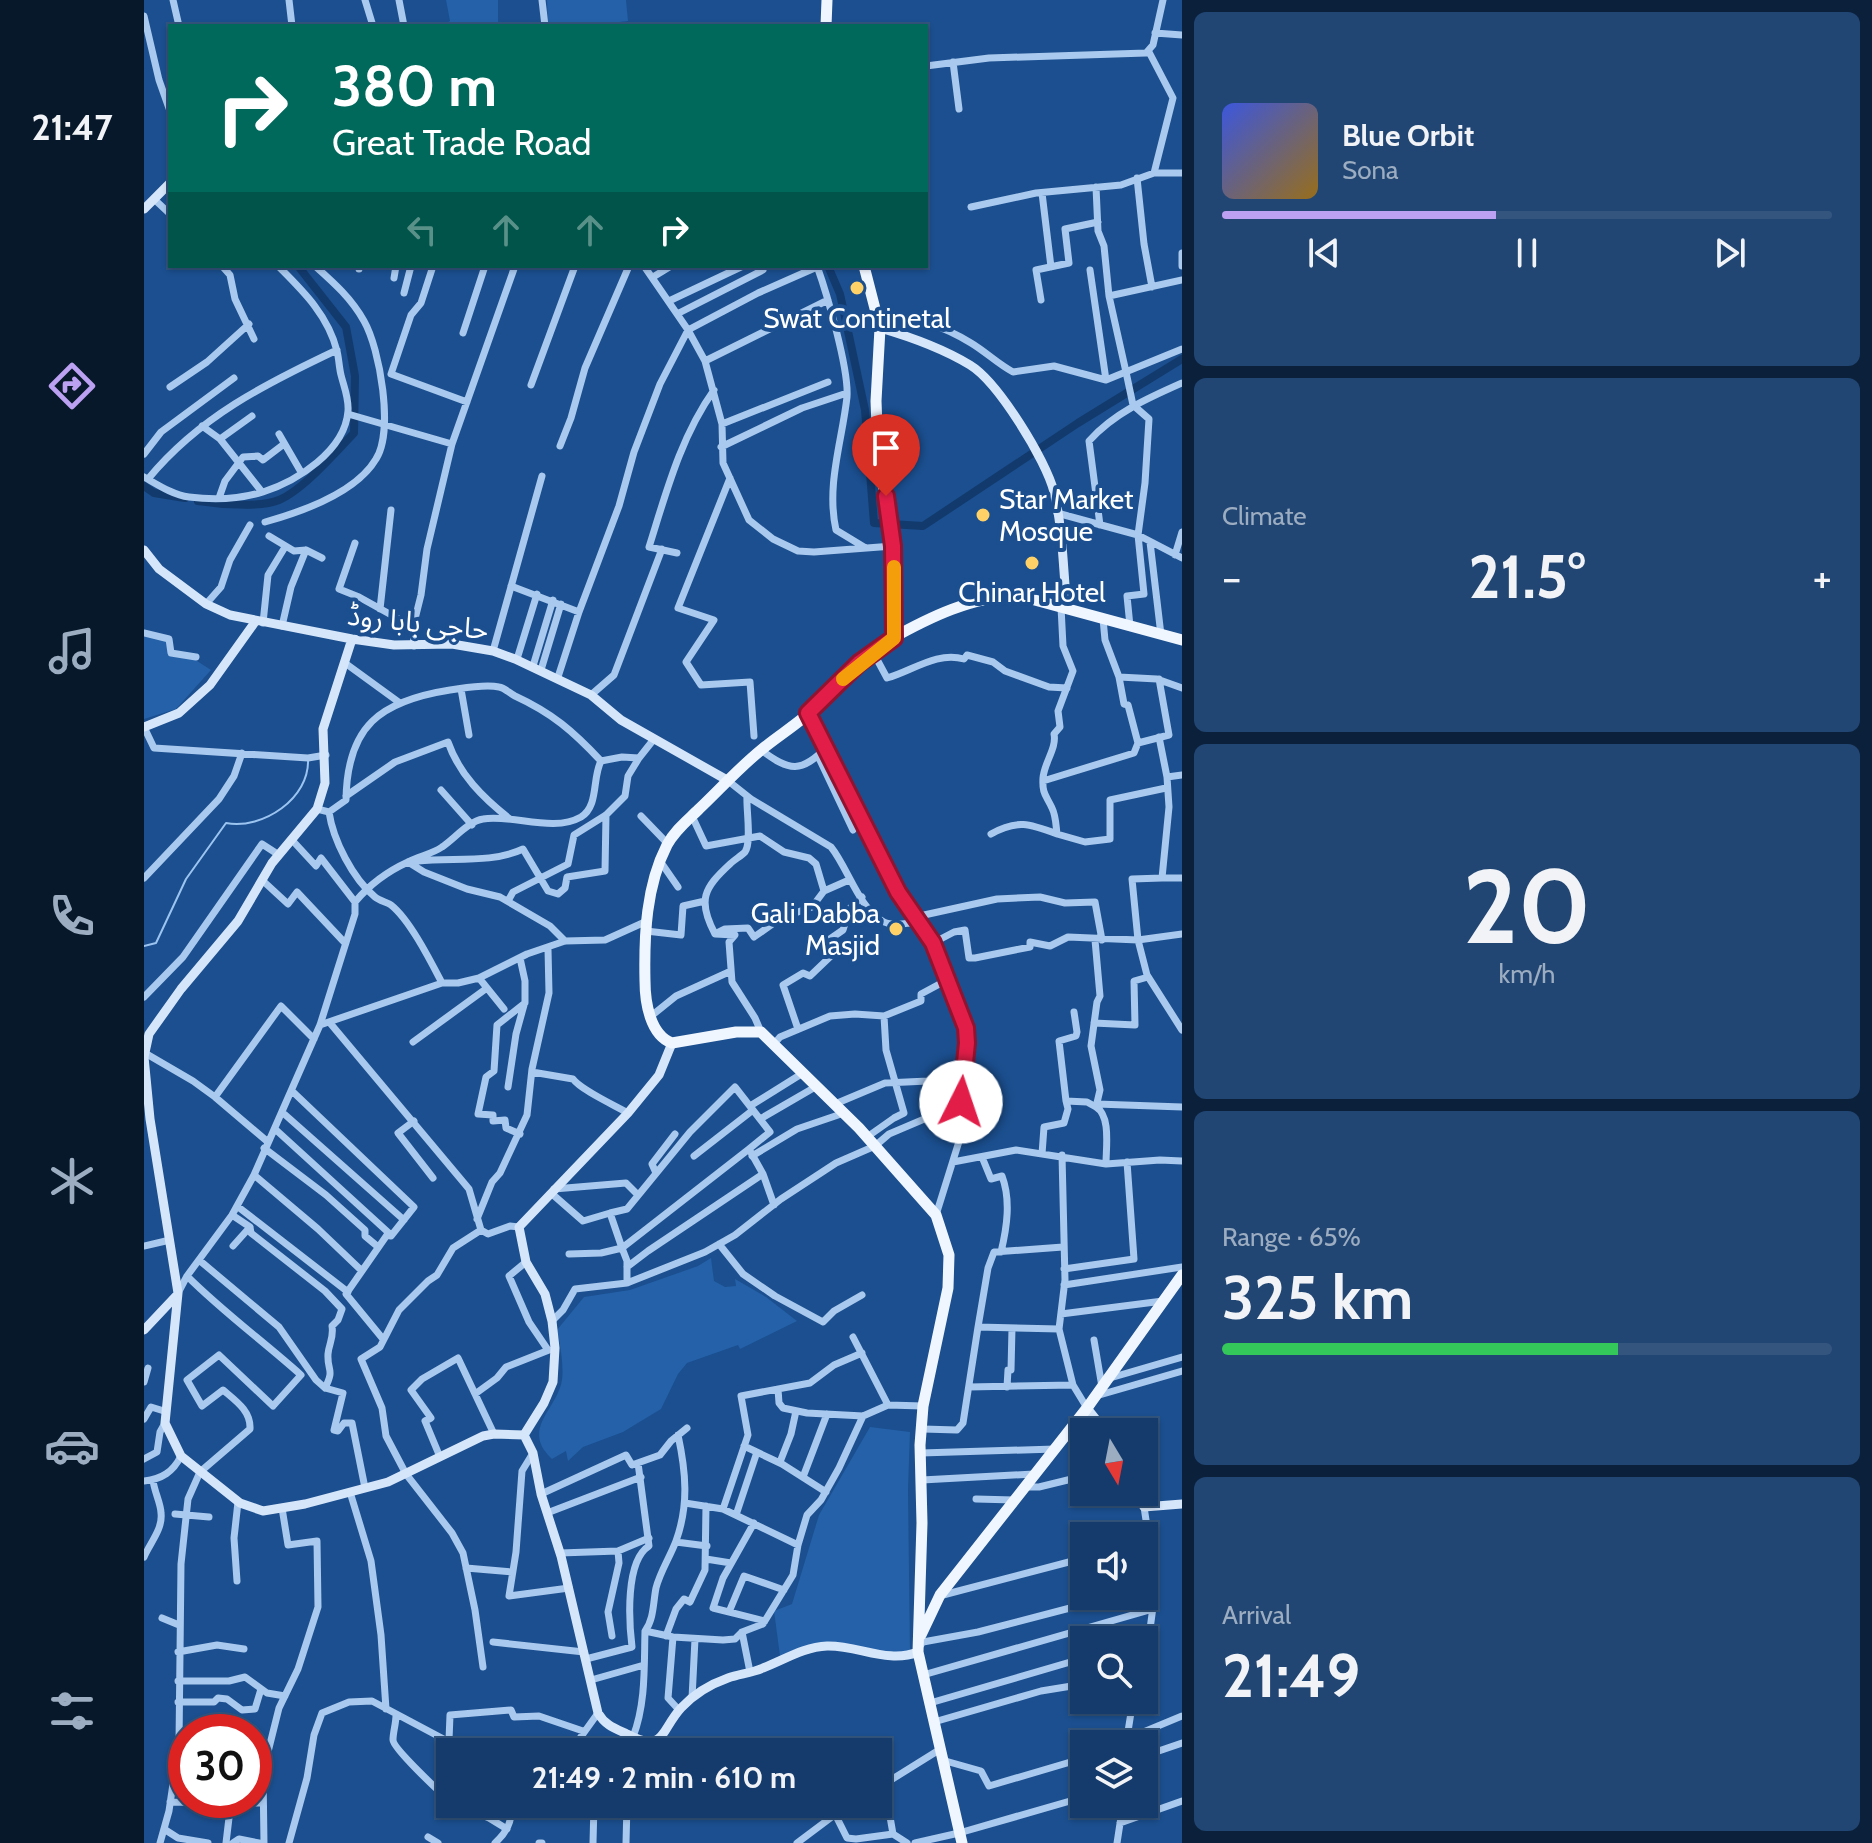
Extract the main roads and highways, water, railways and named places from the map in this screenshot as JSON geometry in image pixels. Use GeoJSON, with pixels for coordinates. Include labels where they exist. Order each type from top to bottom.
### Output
{"type":"FeatureCollection","features":[{"type":"Feature","properties":{"kind":"main road"},"geometry":{"type":"LineString","coordinates":[[824,24],[826,0]]}},
{"type":"Feature","properties":{"kind":"main road"},"geometry":{"type":"LineString","coordinates":[[144,209],[168,185]]}},
{"type":"Feature","properties":{"kind":"main road"},"geometry":{"type":"LineString","coordinates":[[864,268],[880,328],[876,387],[878,452],[893,540],[894,638]]}},
{"type":"Feature","properties":{"kind":"main road"},"geometry":{"type":"LineString","coordinates":[[880,328],[916,338],[972,366],[990,382],[1027,435],[1054,491],[1064,608]]}},
{"type":"Feature","properties":{"kind":"main road","name":"حاجی بابا روڈ"},"geometry":{"type":"LineString","coordinates":[[145,551],[159,569],[206,604],[230,615],[352,639],[414,646],[452,644],[517,659],[591,695],[621,720],[727,780]]}},
{"type":"Feature","properties":{"kind":"main road"},"geometry":{"type":"LineString","coordinates":[[961,1838],[918,1649],[923,1406],[948,1288],[949,1255],[936,1215],[840,1109],[761,1032],[736,1032],[672,1043],[666,1041],[652,1025],[650,1017],[645,988],[646,926],[660,861],[668,844],[692,816],[727,780],[808,713],[873,652],[931,617],[996,597],[1020,596],[1182,640]]}},
{"type":"Feature","properties":{"kind":"main road"},"geometry":{"type":"LineString","coordinates":[[144,727],[179,713],[210,685],[259,622]]}},
{"type":"Feature","properties":{"kind":"main road"},"geometry":{"type":"LineString","coordinates":[[352,639],[323,729],[325,783],[317,809],[279,855],[238,921],[181,989],[149,1034],[145,1053],[150,1119],[178,1293],[165,1423],[181,1456],[238,1502],[263,1511],[365,1488],[406,1474],[483,1436],[524,1435]]}},
{"type":"Feature","properties":{"kind":"main road"},"geometry":{"type":"LineString","coordinates":[[524,1435],[553,1382],[552,1321],[545,1294],[526,1262],[519,1227],[628,1113],[659,1075],[672,1043]]}},
{"type":"Feature","properties":{"kind":"main road"},"geometry":{"type":"LineString","coordinates":[[662,1738],[679,1710],[692,1698],[725,1679],[798,1652],[828,1646],[906,1657],[918,1649],[922,1629],[940,1595],[1087,1408],[1182,1275]]}},
{"type":"Feature","properties":{"kind":"main road"},"geometry":{"type":"LineString","coordinates":[[144,1330],[178,1293]]}},
{"type":"Feature","properties":{"kind":"main road"},"geometry":{"type":"LineString","coordinates":[[1087,1408],[1095,1418]]}},
{"type":"Feature","properties":{"kind":"main road"},"geometry":{"type":"LineString","coordinates":[[524,1435],[533,1453],[541,1494],[560,1553],[598,1713],[604,1723],[635,1738]]}},
{"type":"Feature","properties":{"kind":"main road"},"geometry":{"type":"LineString","coordinates":[[1158,1506],[1182,1504]]}},
{"type":"Feature","properties":{"kind":"waterway"},"geometry":{"type":"LineString","coordinates":[[198,501],[250,505],[279,500],[309,479],[354,433],[355,376],[346,327],[300,268]]}},
{"type":"Feature","properties":{"kind":"waterway"},"geometry":{"type":"LineString","coordinates":[[829,268],[840,294],[865,410],[874,523],[923,526],[1078,423],[1182,359]]}},
{"type":"Feature","properties":{"kind":"waterway"},"geometry":{"type":"LineString","coordinates":[[144,486],[154,493],[185,498]]}},
{"type":"Feature","properties":{"kind":"waterway"},"geometry":{"type":"LineString","coordinates":[[144,946],[156,943],[186,879],[226,823],[255,821],[282,808],[301,786],[307,773],[308,759]]}},
{"type":"Feature","properties":{"kind":"place","name":"Swat Continetal"},"geometry":{"type":"Point","coordinates":[857,288]}},
{"type":"Feature","properties":{"kind":"place","name":"Star Market Mosque"},"geometry":{"type":"Point","coordinates":[983,515]}},
{"type":"Feature","properties":{"kind":"place","name":"Chinar Hotel"},"geometry":{"type":"Point","coordinates":[1032,563]}},
{"type":"Feature","properties":{"kind":"place","name":"Gali Dabba Masjid"},"geometry":{"type":"Point","coordinates":[896,929]}}]}
